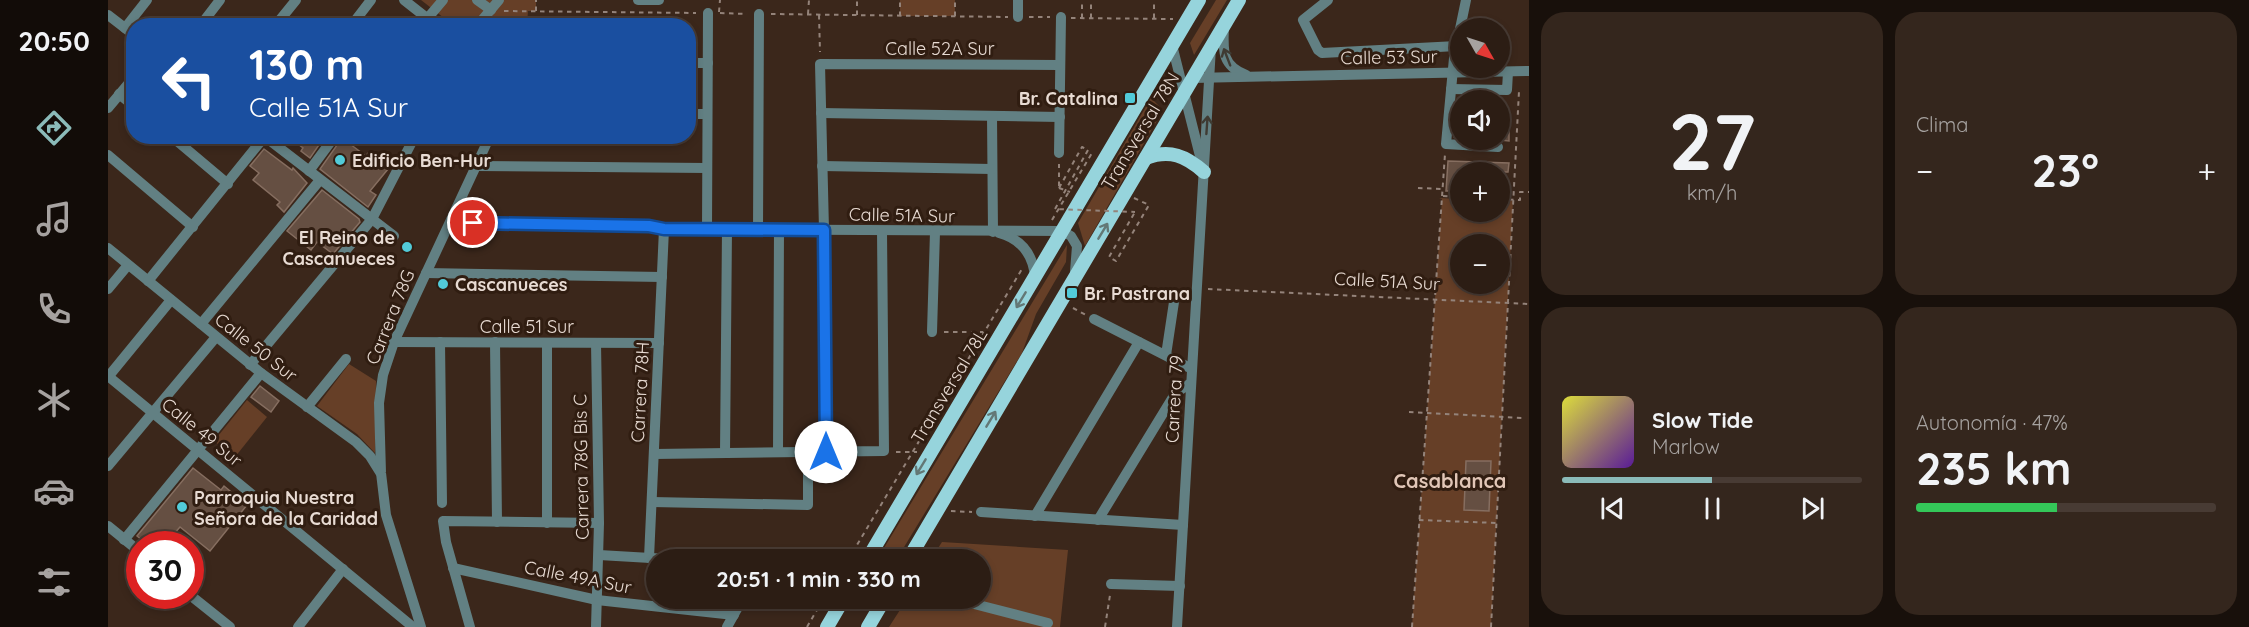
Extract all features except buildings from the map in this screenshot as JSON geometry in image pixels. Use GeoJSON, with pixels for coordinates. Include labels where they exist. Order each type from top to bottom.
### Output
{"type":"FeatureCollection","features":[{"type":"Feature","properties":{"kind":"main road","name":"Transversal 78N"},"geometry":{"type":"LineString","coordinates":[[1073,281],[1239,0]]}},
{"type":"Feature","properties":{"kind":"main road","name":"Transversal 78N"},"geometry":{"type":"LineString","coordinates":[[1062,231],[1192,8]]}},
{"type":"Feature","properties":{"kind":"main road"},"geometry":{"type":"LineString","coordinates":[[1146,158],[1165,153],[1182,156],[1204,172]]}},
{"type":"Feature","properties":{"kind":"main road","name":"Transversal 78L"},"geometry":{"type":"LineString","coordinates":[[874,549],[1062,231]]}},
{"type":"Feature","properties":{"kind":"main road"},"geometry":{"type":"LineString","coordinates":[[915,549],[1073,281]]}},
{"type":"Feature","properties":{"kind":"main road"},"geometry":{"type":"LineString","coordinates":[[828,627],[838,609]]}},
{"type":"Feature","properties":{"kind":"main road"},"geometry":{"type":"LineString","coordinates":[[868,627],[879,609]]}},
{"type":"Feature","properties":{"kind":"street"},"geometry":{"type":"LineString","coordinates":[[137,18],[147,0]]}},
{"type":"Feature","properties":{"kind":"street"},"geometry":{"type":"LineString","coordinates":[[206,18],[220,0]]}},
{"type":"Feature","properties":{"kind":"street"},"geometry":{"type":"LineString","coordinates":[[281,18],[296,0]]}},
{"type":"Feature","properties":{"kind":"street"},"geometry":{"type":"LineString","coordinates":[[357,18],[371,0]]}},
{"type":"Feature","properties":{"kind":"street"},"geometry":{"type":"LineString","coordinates":[[404,0],[420,18]]}},
{"type":"Feature","properties":{"kind":"street"},"geometry":{"type":"LineString","coordinates":[[427,18],[443,0]]}},
{"type":"Feature","properties":{"kind":"street"},"geometry":{"type":"LineString","coordinates":[[477,0],[491,10]]}},
{"type":"Feature","properties":{"kind":"street"},"geometry":{"type":"LineString","coordinates":[[484,18],[499,0]]}},
{"type":"Feature","properties":{"kind":"street"},"geometry":{"type":"LineString","coordinates":[[638,0],[659,0]]}},
{"type":"Feature","properties":{"kind":"street"},"geometry":{"type":"LineString","coordinates":[[1018,0],[1018,17]]}},
{"type":"Feature","properties":{"kind":"street"},"geometry":{"type":"LineString","coordinates":[[1328,0],[1303,20],[1318,50],[1322,53],[1450,46]]}},
{"type":"Feature","properties":{"kind":"street"},"geometry":{"type":"LineString","coordinates":[[1462,18],[1465,0]]}},
{"type":"Feature","properties":{"kind":"street"},"geometry":{"type":"LineString","coordinates":[[706,229],[708,63],[714,13]]}},
{"type":"Feature","properties":{"kind":"street"},"geometry":{"type":"LineString","coordinates":[[758,230],[759,14]]}},
{"type":"Feature","properties":{"kind":"street"},"geometry":{"type":"LineString","coordinates":[[108,15],[126,29]]}},
{"type":"Feature","properties":{"kind":"street"},"geometry":{"type":"LineString","coordinates":[[1059,153],[1061,17]]}},
{"type":"Feature","properties":{"kind":"street"},"geometry":{"type":"LineString","coordinates":[[1224,26],[1223,44],[1226,59],[1233,68],[1249,76]]}},
{"type":"Feature","properties":{"kind":"street","name":"Carrera 79"},"geometry":{"type":"LineString","coordinates":[[1172,45],[1204,172]]}},
{"type":"Feature","properties":{"kind":"street","name":"Carrera 79"},"geometry":{"type":"LineString","coordinates":[[1177,627],[1211,47]]}},
{"type":"Feature","properties":{"kind":"street"},"geometry":{"type":"LineString","coordinates":[[696,63],[708,63]]}},
{"type":"Feature","properties":{"kind":"street"},"geometry":{"type":"LineString","coordinates":[[820,64],[826,452]]}},
{"type":"Feature","properties":{"kind":"street","name":"Calle 52A Sur"},"geometry":{"type":"LineString","coordinates":[[820,64],[1060,65]]}},
{"type":"Feature","properties":{"kind":"street","name":"Calle 53 Sur"},"geometry":{"type":"LineString","coordinates":[[1193,78],[1450,72]]}},
{"type":"Feature","properties":{"kind":"street"},"geometry":{"type":"LineString","coordinates":[[1450,144],[1446,144],[1451,78]]}},
{"type":"Feature","properties":{"kind":"street"},"geometry":{"type":"LineString","coordinates":[[1450,89],[1507,90],[1508,78]]}},
{"type":"Feature","properties":{"kind":"street"},"geometry":{"type":"LineString","coordinates":[[108,108],[126,86]]}},
{"type":"Feature","properties":{"kind":"street"},"geometry":{"type":"LineString","coordinates":[[119,94],[126,100]]}},
{"type":"Feature","properties":{"kind":"street"},"geometry":{"type":"LineString","coordinates":[[821,113],[1060,117]]}},
{"type":"Feature","properties":{"kind":"street"},"geometry":{"type":"LineString","coordinates":[[696,114],[707,114]]}},
{"type":"Feature","properties":{"kind":"street"},"geometry":{"type":"LineString","coordinates":[[992,116],[993,232]]}},
{"type":"Feature","properties":{"kind":"street"},"geometry":{"type":"LineString","coordinates":[[180,144],[228,184]]}},
{"type":"Feature","properties":{"kind":"street"},"geometry":{"type":"LineString","coordinates":[[148,281],[259,144]]}},
{"type":"Feature","properties":{"kind":"street"},"geometry":{"type":"LineString","coordinates":[[273,144],[394,237]]}},
{"type":"Feature","properties":{"kind":"street"},"geometry":{"type":"LineString","coordinates":[[309,171],[329,144]]}},
{"type":"Feature","properties":{"kind":"street"},"geometry":{"type":"LineString","coordinates":[[250,365],[372,219],[411,144]]}},
{"type":"Feature","properties":{"kind":"street","name":"Carrera 78G"},"geometry":{"type":"LineString","coordinates":[[421,627],[386,515],[381,473],[379,403],[383,375],[394,342],[486,144]]}},
{"type":"Feature","properties":{"kind":"street"},"geometry":{"type":"LineString","coordinates":[[108,155],[193,227]]}},
{"type":"Feature","properties":{"kind":"street"},"geometry":{"type":"LineString","coordinates":[[476,166],[707,168]]}},
{"type":"Feature","properties":{"kind":"street"},"geometry":{"type":"LineString","coordinates":[[822,166],[992,169]]}},
{"type":"Feature","properties":{"kind":"street"},"geometry":{"type":"LineString","coordinates":[[201,324],[320,180]]}},
{"type":"Feature","properties":{"kind":"street","name":"Calle 51A Sur"},"geometry":{"type":"LineString","coordinates":[[451,223],[649,226],[664,229],[1062,231]]}},
{"type":"Feature","properties":{"kind":"street","name":"Carrera 78H"},"geometry":{"type":"LineString","coordinates":[[649,549],[664,229]]}},
{"type":"Feature","properties":{"kind":"street"},"geometry":{"type":"LineString","coordinates":[[725,453],[727,229]]}},
{"type":"Feature","properties":{"kind":"street"},"geometry":{"type":"LineString","coordinates":[[778,453],[779,230]]}},
{"type":"Feature","properties":{"kind":"street"},"geometry":{"type":"LineString","coordinates":[[654,454],[884,451],[882,231]]}},
{"type":"Feature","properties":{"kind":"street"},"geometry":{"type":"LineString","coordinates":[[932,332],[935,231]]}},
{"type":"Feature","properties":{"kind":"street"},"geometry":{"type":"LineString","coordinates":[[1062,231],[1071,236],[1077,246],[1073,281]]}},
{"type":"Feature","properties":{"kind":"street","name":"Calle 51A Sur"},"geometry":{"type":"LineString","coordinates":[[993,232],[1008,236],[1020,244],[1030,256],[1035,277]]}},
{"type":"Feature","properties":{"kind":"street","name":"Calle 50 Sur"},"geometry":{"type":"LineString","coordinates":[[108,248],[250,365],[356,442],[370,456],[381,473]]}},
{"type":"Feature","properties":{"kind":"street"},"geometry":{"type":"LineString","coordinates":[[108,289],[128,264]]}},
{"type":"Feature","properties":{"kind":"street"},"geometry":{"type":"LineString","coordinates":[[426,273],[662,277]]}},
{"type":"Feature","properties":{"kind":"street"},"geometry":{"type":"LineString","coordinates":[[108,377],[171,300]]}},
{"type":"Feature","properties":{"kind":"street"},"geometry":{"type":"LineString","coordinates":[[1166,356],[1174,302]]}},
{"type":"Feature","properties":{"kind":"street"},"geometry":{"type":"LineString","coordinates":[[1094,319],[1192,369]]}},
{"type":"Feature","properties":{"kind":"street"},"geometry":{"type":"LineString","coordinates":[[108,466],[216,337]]}},
{"type":"Feature","properties":{"kind":"street","name":"Calle 51 Sur"},"geometry":{"type":"LineString","coordinates":[[394,342],[659,343]]}},
{"type":"Feature","properties":{"kind":"street"},"geometry":{"type":"LineString","coordinates":[[440,342],[442,503]]}},
{"type":"Feature","properties":{"kind":"street"},"geometry":{"type":"LineString","coordinates":[[495,342],[497,522]]}},
{"type":"Feature","properties":{"kind":"street"},"geometry":{"type":"LineString","coordinates":[[1035,516],[1139,342]]}},
{"type":"Feature","properties":{"kind":"street"},"geometry":{"type":"LineString","coordinates":[[547,343],[547,523]]}},
{"type":"Feature","properties":{"kind":"street","name":"Carrera 78G Bis C"},"geometry":{"type":"LineString","coordinates":[[596,343],[599,523],[596,627]]}},
{"type":"Feature","properties":{"kind":"street"},"geometry":{"type":"LineString","coordinates":[[307,407],[346,358]]}},
{"type":"Feature","properties":{"kind":"street"},"geometry":{"type":"LineString","coordinates":[[108,526],[124,540],[261,373]]}},
{"type":"Feature","properties":{"kind":"street","name":"Calle 49 Sur"},"geometry":{"type":"LineString","coordinates":[[108,377],[413,627]]}},
{"type":"Feature","properties":{"kind":"street"},"geometry":{"type":"LineString","coordinates":[[1098,520],[1173,397],[1191,383]]}},
{"type":"Feature","properties":{"kind":"street"},"geometry":{"type":"LineString","coordinates":[[652,502],[808,505],[808,452]]}},
{"type":"Feature","properties":{"kind":"street"},"geometry":{"type":"LineString","coordinates":[[981,512],[1183,525]]}},
{"type":"Feature","properties":{"kind":"street"},"geometry":{"type":"LineString","coordinates":[[470,627],[446,542],[443,521],[599,523]]}},
{"type":"Feature","properties":{"kind":"street"},"geometry":{"type":"LineString","coordinates":[[599,555],[646,558]]}},
{"type":"Feature","properties":{"kind":"street","name":"Calle 49A Sur"},"geometry":{"type":"LineString","coordinates":[[453,568],[597,600],[734,615]]}},
{"type":"Feature","properties":{"kind":"street"},"geometry":{"type":"LineString","coordinates":[[298,627],[343,569]]}},
{"type":"Feature","properties":{"kind":"street"},"geometry":{"type":"LineString","coordinates":[[1111,584],[1180,586]]}},
{"type":"Feature","properties":{"kind":"street"},"geometry":{"type":"LineString","coordinates":[[204,607],[225,626]]}},
{"type":"Feature","properties":{"kind":"street"},"geometry":{"type":"LineString","coordinates":[[991,608],[1048,623]]}},
{"type":"Feature","properties":{"kind":"street"},"geometry":{"type":"LineString","coordinates":[[726,627],[737,609]]}},
{"type":"Feature","properties":{"kind":"path"},"geometry":{"type":"LineString","coordinates":[[536,0],[536,11]]}},
{"type":"Feature","properties":{"kind":"path"},"geometry":{"type":"LineString","coordinates":[[714,13],[720,0]]}},
{"type":"Feature","properties":{"kind":"path"},"geometry":{"type":"LineString","coordinates":[[808,14],[809,0]]}},
{"type":"Feature","properties":{"kind":"path"},"geometry":{"type":"LineString","coordinates":[[857,0],[857,15]]}},
{"type":"Feature","properties":{"kind":"path"},"geometry":{"type":"LineString","coordinates":[[900,0],[900,16]]}},
{"type":"Feature","properties":{"kind":"path"},"geometry":{"type":"LineString","coordinates":[[955,16],[956,0]]}},
{"type":"Feature","properties":{"kind":"path"},"geometry":{"type":"LineString","coordinates":[[1082,18],[1083,0]]}},
{"type":"Feature","properties":{"kind":"path"},"geometry":{"type":"LineString","coordinates":[[1091,0],[1091,18]]}},
{"type":"Feature","properties":{"kind":"path"},"geometry":{"type":"LineString","coordinates":[[1154,18],[1155,0]]}},
{"type":"Feature","properties":{"kind":"path"},"geometry":{"type":"LineString","coordinates":[[491,10],[1154,18],[1192,8]]}},
{"type":"Feature","properties":{"kind":"path"},"geometry":{"type":"LineString","coordinates":[[819,15],[820,64]]}},
{"type":"Feature","properties":{"kind":"path"},"geometry":{"type":"LineString","coordinates":[[1491,627],[1513,200],[1524,71]]}},
{"type":"Feature","properties":{"kind":"path"},"geometry":{"type":"LineString","coordinates":[[1413,627],[1446,144]]}},
{"type":"Feature","properties":{"kind":"path"},"geometry":{"type":"LineString","coordinates":[[1059,153],[1059,188],[1082,147],[1088,150],[1054,209],[1136,212],[1108,256],[1116,261],[1149,205],[1130,197]]}},
{"type":"Feature","properties":{"kind":"path"},"geometry":{"type":"LineString","coordinates":[[1418,188],[1443,189]]}},
{"type":"Feature","properties":{"kind":"path"},"geometry":{"type":"LineString","coordinates":[[1510,200],[1520,200],[1520,192],[1529,192]]}},
{"type":"Feature","properties":{"kind":"path"},"geometry":{"type":"LineString","coordinates":[[1442,196],[1450,196]]}},
{"type":"Feature","properties":{"kind":"path"},"geometry":{"type":"LineString","coordinates":[[855,549],[1027,261]]}},
{"type":"Feature","properties":{"kind":"path","name":"Calle 51A Sur"},"geometry":{"type":"LineString","coordinates":[[1208,289],[1529,304]]}},
{"type":"Feature","properties":{"kind":"path"},"geometry":{"type":"LineString","coordinates":[[1069,306],[1094,319]]}},
{"type":"Feature","properties":{"kind":"path"},"geometry":{"type":"LineString","coordinates":[[932,332],[996,332]]}},
{"type":"Feature","properties":{"kind":"path"},"geometry":{"type":"LineString","coordinates":[[1409,412],[1522,418]]}},
{"type":"Feature","properties":{"kind":"path"},"geometry":{"type":"LineString","coordinates":[[884,451],[925,453]]}},
{"type":"Feature","properties":{"kind":"path"},"geometry":{"type":"LineString","coordinates":[[938,510],[981,512]]}},
{"type":"Feature","properties":{"kind":"path"},"geometry":{"type":"LineString","coordinates":[[1419,520],[1497,523]]}},
{"type":"Feature","properties":{"kind":"path"},"geometry":{"type":"LineString","coordinates":[[1105,627],[1111,584]]}},
{"type":"Feature","properties":{"kind":"path"},"geometry":{"type":"LineString","coordinates":[[807,627],[818,609]]}},
{"type":"Feature","properties":{"kind":"shaded area"},"geometry":{"type":"Polygon","coordinates":[[[421,0],[536,0],[536,11],[528,11],[528,18],[444,18],[421,0]]]}},
{"type":"Feature","properties":{"kind":"shaded area"},"geometry":{"type":"Polygon","coordinates":[[[900,0],[955,0],[955,16],[900,16],[900,0]]]}},
{"type":"Feature","properties":{"kind":"shaded area"},"geometry":{"type":"Polygon","coordinates":[[[1216,0],[1227,0],[1194,55],[1190,43],[1216,0]]]}},
{"type":"Feature","properties":{"kind":"shaded area"},"geometry":{"type":"Polygon","coordinates":[[[1151,98],[1163,110],[1085,246],[1078,223],[1151,98]]]}},
{"type":"Feature","properties":{"kind":"shaded area"},"geometry":{"type":"Polygon","coordinates":[[[1439,198],[1450,198],[1450,222],[1510,222],[1510,201],[1513,201],[1510,259],[1510,234],[1450,234],[1450,294],[1508,294],[1491,627],[1412,627],[1442,199],[1439,198]]]}},
{"type":"Feature","properties":{"kind":"shaded area"},"geometry":{"type":"Polygon","coordinates":[[[1067,245],[1066,262],[1036,314],[1022,353],[903,549],[884,548],[1067,245]]]}},
{"type":"Feature","properties":{"kind":"shaded area"},"geometry":{"type":"Polygon","coordinates":[[[349,364],[376,381],[375,453],[357,434],[317,406],[349,364]]]}},
{"type":"Feature","properties":{"kind":"shaded area"},"geometry":{"type":"Polygon","coordinates":[[[247,400],[267,417],[235,457],[214,441],[247,400]]]}},
{"type":"Feature","properties":{"kind":"shaded area"},"geometry":{"type":"Polygon","coordinates":[[[942,542],[1068,550],[1060,627],[889,627],[901,609],[991,609],[991,549],[937,549],[942,542]]]}},
{"type":"Feature","properties":{"kind":"place","name":"Br. Catalina"},"geometry":{"type":"Point","coordinates":[1130,98]}},
{"type":"Feature","properties":{"kind":"place","name":"Edificio Ben-Hur"},"geometry":{"type":"Point","coordinates":[340,160]}},
{"type":"Feature","properties":{"kind":"place","name":"El Reino de Cascanueces"},"geometry":{"type":"Point","coordinates":[407,247]}},
{"type":"Feature","properties":{"kind":"place","name":"Cascanueces"},"geometry":{"type":"Point","coordinates":[443,284]}},
{"type":"Feature","properties":{"kind":"place","name":"Br. Pastrana"},"geometry":{"type":"Point","coordinates":[1072,293]}},
{"type":"Feature","properties":{"kind":"place","name":"Parroquia Nuestra Señora de la Caridad"},"geometry":{"type":"Point","coordinates":[182,507]}},
{"type":"Feature","properties":{"kind":"district","name":"Casablanca"},"geometry":{"type":"Point","coordinates":[1450,480]}},
{"type":"Feature","properties":{"kind":"route"},"geometry":{"type":"LineString","coordinates":[[473,223],[649,226],[664,229],[824,230],[826,452]]}}]}
